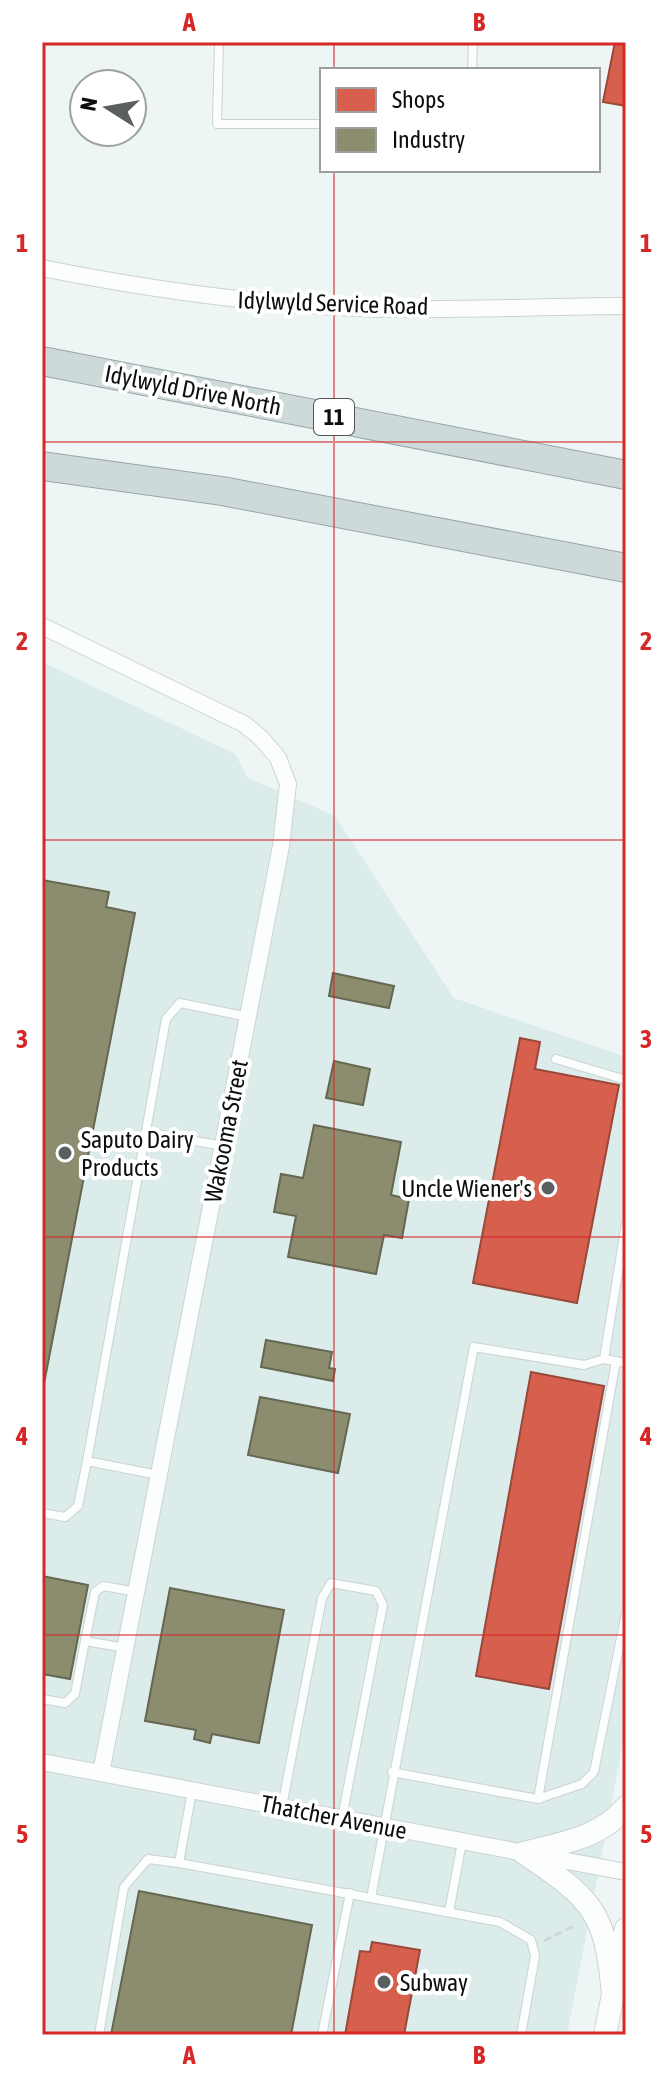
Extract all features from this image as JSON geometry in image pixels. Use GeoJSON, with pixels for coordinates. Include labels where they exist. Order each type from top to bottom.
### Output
{"type":"FeatureCollection","features":[{"type":"Feature","properties":{"kind":"highway","name":"Idylwyld Drive North"},"geometry":{"type":"LineString","coordinates":[[42,361],[626,475]]}},
{"type":"Feature","properties":{"kind":"highway"},"geometry":{"type":"LineString","coordinates":[[42,466],[222,491],[626,568]]}},
{"type":"Feature","properties":{"kind":"main road"},"geometry":{"type":"LineString","coordinates":[[524,1853],[587,1836],[609,1825],[626,1807]]}},
{"type":"Feature","properties":{"kind":"main road"},"geometry":{"type":"LineString","coordinates":[[524,1853],[568,1882],[597,1919],[609,1947],[613,1995]]}},
{"type":"Feature","properties":{"kind":"main road"},"geometry":{"type":"LineString","coordinates":[[605,2035],[626,1929]]}},
{"type":"Feature","properties":{"kind":"street","name":"Idylwyld Service Road"},"geometry":{"type":"LineString","coordinates":[[42,268],[156,291],[287,304],[359,308],[626,306]]}},
{"type":"Feature","properties":{"kind":"street","name":"Wakooma Street"},"geometry":{"type":"LineString","coordinates":[[42,626],[244,724],[278,758],[288,784],[286,814],[248,1017],[101,1773]]}},
{"type":"Feature","properties":{"kind":"street","name":"Thatcher Avenue"},"geometry":{"type":"LineString","coordinates":[[43,1766],[101,1773],[626,1872]]}},
{"type":"Feature","properties":{"kind":"lane"},"geometry":{"type":"LineString","coordinates":[[219,42],[217,124],[320,124]]}},
{"type":"Feature","properties":{"kind":"lane"},"geometry":{"type":"LineString","coordinates":[[472,68],[473,42]]}},
{"type":"Feature","properties":{"kind":"lane"},"geometry":{"type":"LineString","coordinates":[[42,1513],[65,1517],[78,1506],[166,1019],[180,1003],[248,1017]]}},
{"type":"Feature","properties":{"kind":"lane"},"geometry":{"type":"LineString","coordinates":[[556,1059],[626,1080]]}},
{"type":"Feature","properties":{"kind":"lane"},"geometry":{"type":"LineString","coordinates":[[146,1132],[223,1146]]}},
{"type":"Feature","properties":{"kind":"lane"},"geometry":{"type":"LineString","coordinates":[[604,1359],[626,1223]]}},
{"type":"Feature","properties":{"kind":"lane"},"geometry":{"type":"LineString","coordinates":[[371,1898],[392,1772],[474,1347],[584,1365],[604,1359],[621,1362],[538,1799]]}},
{"type":"Feature","properties":{"kind":"lane"},"geometry":{"type":"LineString","coordinates":[[87,1461],[159,1475]]}},
{"type":"Feature","properties":{"kind":"lane"},"geometry":{"type":"LineString","coordinates":[[282,1807],[322,1598],[331,1583],[376,1591],[383,1605],[342,1818]]}},
{"type":"Feature","properties":{"kind":"lane"},"geometry":{"type":"LineString","coordinates":[[42,1699],[65,1703],[75,1694],[95,1592],[103,1586],[137,1592]]}},
{"type":"Feature","properties":{"kind":"lane"},"geometry":{"type":"LineString","coordinates":[[392,1772],[538,1799],[582,1784],[594,1772],[626,1613]]}},
{"type":"Feature","properties":{"kind":"lane"},"geometry":{"type":"LineString","coordinates":[[85,1641],[126,1648]]}},
{"type":"Feature","properties":{"kind":"lane"},"geometry":{"type":"LineString","coordinates":[[179,1863],[192,1790]]}},
{"type":"Feature","properties":{"kind":"lane"},"geometry":{"type":"LineString","coordinates":[[449,1912],[462,1841]]}},
{"type":"Feature","properties":{"kind":"lane"},"geometry":{"type":"LineString","coordinates":[[99,2035],[124,1887],[148,1859],[350,1893],[500,1922],[519,1930],[531,1940],[535,1956],[521,2035]]}},
{"type":"Feature","properties":{"kind":"lane"},"geometry":{"type":"LineString","coordinates":[[322,2035],[350,1893]]}},
{"type":"Feature","properties":{"kind":"path"},"geometry":{"type":"LineString","coordinates":[[533,1947],[583,1921]]}},
{"type":"Feature","properties":{"kind":"shaded area"},"geometry":{"type":"Polygon","coordinates":[[[42,662],[235,754],[248,778],[335,816],[454,998],[626,1057],[626,1728],[567,2035],[42,2035],[42,662]]]}},
{"type":"Feature","properties":{"kind":"building: Shops"},"geometry":{"type":"Polygon","coordinates":[[[615,42],[626,42],[626,106],[603,102],[615,42]]]}},
{"type":"Feature","properties":{"kind":"building: Shops"},"geometry":{"type":"Polygon","coordinates":[[[520,1038],[540,1042],[535,1069],[619,1085],[577,1303],[473,1283],[520,1038]]]}},
{"type":"Feature","properties":{"kind":"building: Shops"},"geometry":{"type":"Polygon","coordinates":[[[531,1372],[604,1386],[549,1689],[476,1676],[531,1372]]]}},
{"type":"Feature","properties":{"kind":"building: Shops"},"geometry":{"type":"Polygon","coordinates":[[[372,1942],[420,1950],[404,2035],[345,2035],[360,1951],[370,1952],[372,1942]]]}},
{"type":"Feature","properties":{"kind":"building: Industry","name":"Saputo Dairy Products"},"geometry":{"type":"Polygon","coordinates":[[[42,880],[109,892],[106,907],[135,913],[42,1394],[42,880]]]}},
{"type":"Feature","properties":{"kind":"building: Industry"},"geometry":{"type":"Polygon","coordinates":[[[333,973],[394,986],[389,1008],[329,996],[333,973]]]}},
{"type":"Feature","properties":{"kind":"building: Industry"},"geometry":{"type":"Polygon","coordinates":[[[334,1061],[370,1069],[363,1105],[326,1098],[334,1061]]]}},
{"type":"Feature","properties":{"kind":"building: Industry"},"geometry":{"type":"Polygon","coordinates":[[[314,1125],[401,1142],[391,1195],[409,1199],[402,1238],[384,1235],[376,1274],[288,1257],[296,1216],[274,1212],[281,1174],[303,1178],[314,1125]]]}},
{"type":"Feature","properties":{"kind":"building: Industry"},"geometry":{"type":"Polygon","coordinates":[[[266,1340],[332,1352],[329,1368],[335,1369],[333,1381],[261,1367],[266,1340]]]}},
{"type":"Feature","properties":{"kind":"building: Industry"},"geometry":{"type":"Polygon","coordinates":[[[260,1397],[350,1414],[338,1473],[248,1455],[260,1397]]]}},
{"type":"Feature","properties":{"kind":"building: Industry"},"geometry":{"type":"Polygon","coordinates":[[[42,1576],[88,1585],[70,1679],[42,1674],[42,1576]]]}},
{"type":"Feature","properties":{"kind":"building: Industry"},"geometry":{"type":"Polygon","coordinates":[[[170,1588],[284,1610],[259,1743],[212,1734],[210,1743],[194,1739],[196,1730],[145,1721],[170,1588]]]}},
{"type":"Feature","properties":{"kind":"building: Industry"},"geometry":{"type":"Polygon","coordinates":[[[139,1891],[312,1925],[291,2035],[111,2035],[139,1891]]]}},
{"type":"Feature","properties":{"kind":"place","name":"Saputo Dairy Products"},"geometry":{"type":"Point","coordinates":[65,1153]}},
{"type":"Feature","properties":{"kind":"place","name":"Uncle Wiener's"},"geometry":{"type":"Point","coordinates":[548,1188]}},
{"type":"Feature","properties":{"kind":"place","name":"Subway"},"geometry":{"type":"Point","coordinates":[384,1982]}}]}
